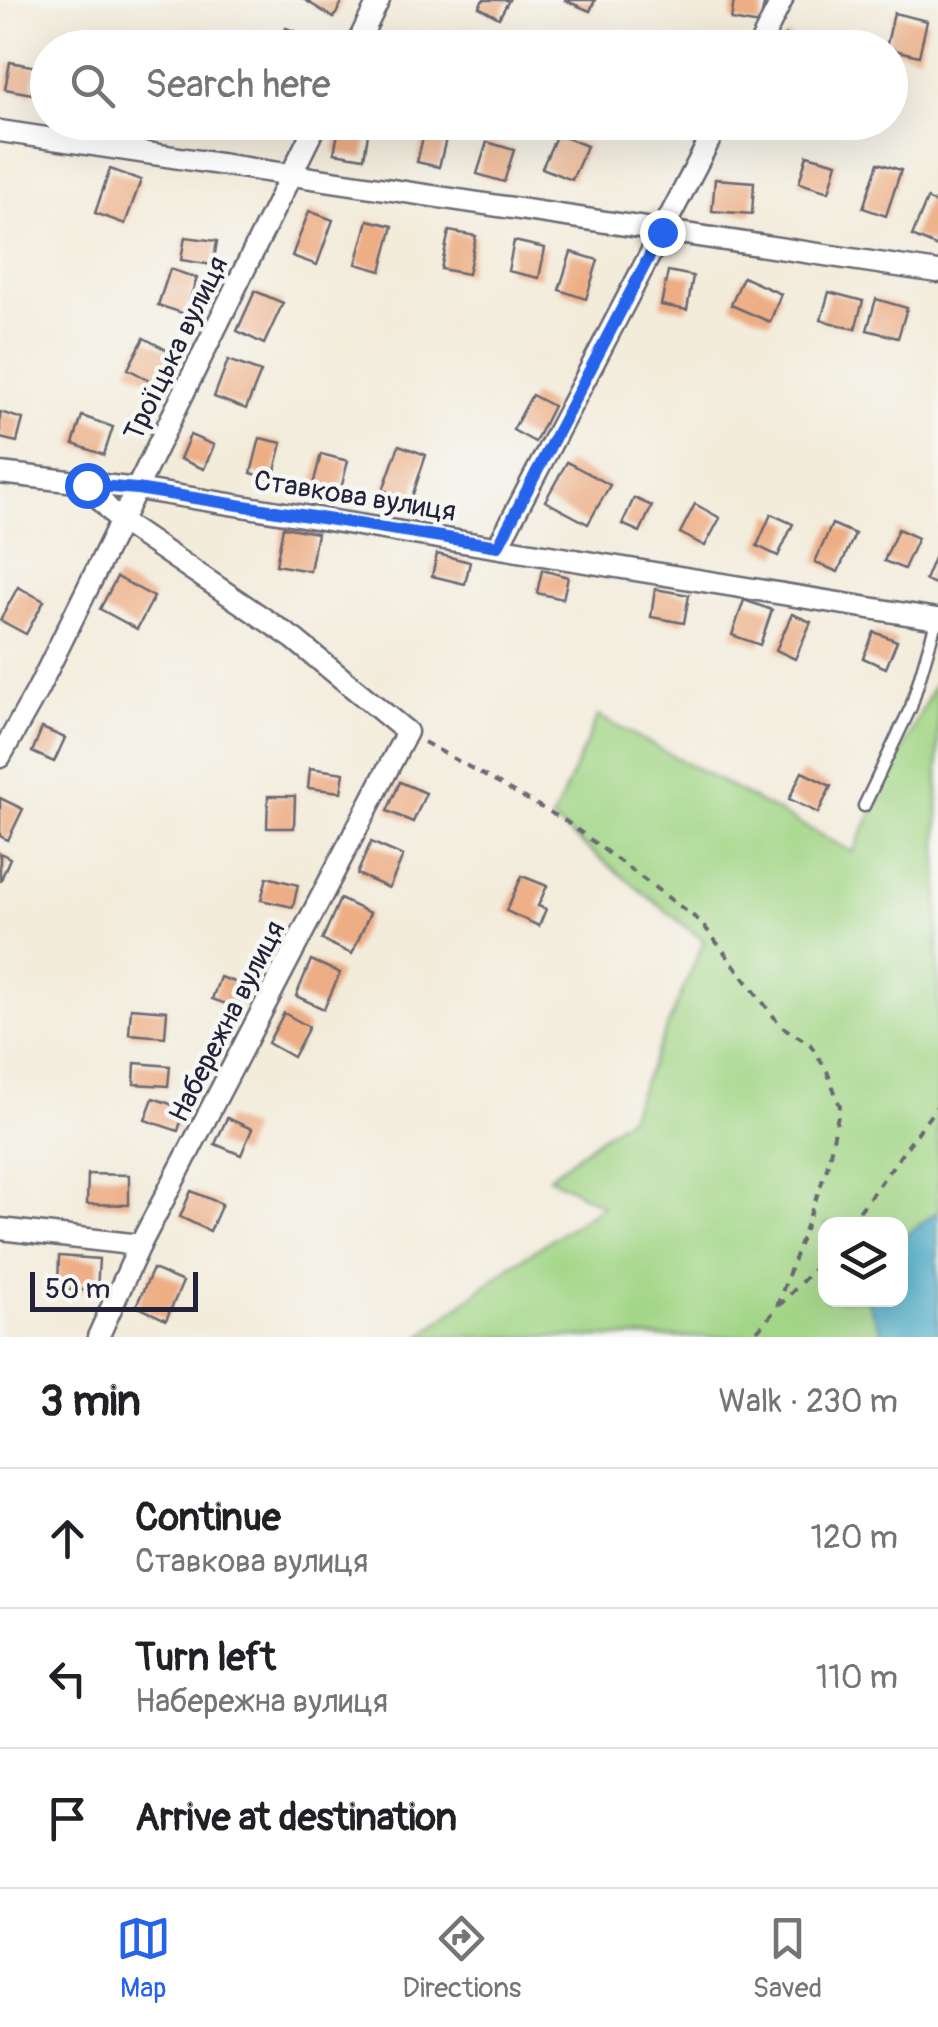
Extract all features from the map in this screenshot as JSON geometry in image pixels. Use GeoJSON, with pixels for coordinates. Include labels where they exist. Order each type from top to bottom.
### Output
{"type":"FeatureCollection","features":[{"type":"Feature","properties":{"kind":"street"},"geometry":{"type":"LineString","coordinates":[[364,30],[379,0]]}},
{"type":"Feature","properties":{"kind":"street"},"geometry":{"type":"LineString","coordinates":[[767,30],[782,0]]}},
{"type":"Feature","properties":{"kind":"street"},"geometry":{"type":"LineString","coordinates":[[0,131],[30,135]]}},
{"type":"Feature","properties":{"kind":"street"},"geometry":{"type":"LineString","coordinates":[[61,140],[938,272]]}},
{"type":"Feature","properties":{"kind":"street","name":"Троїцька вулиця"},"geometry":{"type":"LineString","coordinates":[[0,756],[37,692],[307,140]]}},
{"type":"Feature","properties":{"kind":"street"},"geometry":{"type":"LineString","coordinates":[[498,546],[709,140]]}},
{"type":"Feature","properties":{"kind":"street","name":"Ставкова вулиця"},"geometry":{"type":"LineString","coordinates":[[0,474],[137,489],[937,620]]}},
{"type":"Feature","properties":{"kind":"street"},"geometry":{"type":"LineString","coordinates":[[87,485],[120,521],[294,639],[407,732]]}},
{"type":"Feature","properties":{"kind":"street","name":"Набережна вулиця"},"geometry":{"type":"LineString","coordinates":[[98,1337],[140,1246],[407,732]]}},
{"type":"Feature","properties":{"kind":"street"},"geometry":{"type":"LineString","coordinates":[[0,1229],[140,1246]]}},
{"type":"Feature","properties":{"kind":"lane"},"geometry":{"type":"LineString","coordinates":[[864,806],[911,706],[937,620]]}},
{"type":"Feature","properties":{"kind":"path"},"geometry":{"type":"LineString","coordinates":[[407,732],[564,820],[702,922],[781,1026],[810,1044],[827,1071],[840,1106],[827,1168],[776,1310]]}},
{"type":"Feature","properties":{"kind":"path"},"geometry":{"type":"LineString","coordinates":[[855,1217],[938,1105]]}},
{"type":"Feature","properties":{"kind":"path"},"geometry":{"type":"LineString","coordinates":[[752,1337],[818,1265]]}},
{"type":"Feature","properties":{"kind":"green space"},"geometry":{"type":"Polygon","coordinates":[[[938,677],[938,1211],[908,1234],[908,1217],[818,1217],[818,1307],[871,1307],[884,1337],[420,1337],[509,1267],[603,1206],[549,1177],[629,1116],[704,941],[552,820],[598,716],[853,852],[938,677]]]}},
{"type":"Feature","properties":{"kind":"water"},"geometry":{"type":"Polygon","coordinates":[[[938,1211],[938,1337],[884,1337],[870,1307],[908,1307],[908,1234],[938,1211]]]}},
{"type":"Feature","properties":{"kind":"building"},"geometry":{"type":"Polygon","coordinates":[[[305,0],[343,0],[334,18],[305,0]]]}},
{"type":"Feature","properties":{"kind":"building"},"geometry":{"type":"Polygon","coordinates":[[[483,0],[509,0],[499,18],[479,7],[483,0]]]}},
{"type":"Feature","properties":{"kind":"building"},"geometry":{"type":"Polygon","coordinates":[[[564,0],[595,0],[590,11],[564,0]]]}},
{"type":"Feature","properties":{"kind":"building"},"geometry":{"type":"Polygon","coordinates":[[[734,0],[765,0],[760,25],[731,20],[734,0]]]}},
{"type":"Feature","properties":{"kind":"building"},"geometry":{"type":"Polygon","coordinates":[[[894,13],[927,21],[919,56],[908,53],[908,30],[890,30],[894,13]]]}},
{"type":"Feature","properties":{"kind":"building"},"geometry":{"type":"Polygon","coordinates":[[[10,62],[30,66],[30,94],[5,89],[10,62]]]}},
{"type":"Feature","properties":{"kind":"building"},"geometry":{"type":"Polygon","coordinates":[[[337,140],[367,140],[364,158],[334,153],[337,140]]]}},
{"type":"Feature","properties":{"kind":"building"},"geometry":{"type":"Polygon","coordinates":[[[422,140],[446,140],[439,167],[417,162],[422,140]]]}},
{"type":"Feature","properties":{"kind":"building"},"geometry":{"type":"Polygon","coordinates":[[[554,140],[572,140],[587,146],[572,180],[542,168],[554,140]]]}},
{"type":"Feature","properties":{"kind":"building"},"geometry":{"type":"Polygon","coordinates":[[[487,142],[514,150],[504,182],[477,174],[487,142]]]}},
{"type":"Feature","properties":{"kind":"building"},"geometry":{"type":"Polygon","coordinates":[[[807,155],[837,163],[829,192],[799,183],[807,155]]]}},
{"type":"Feature","properties":{"kind":"building"},"geometry":{"type":"Polygon","coordinates":[[[878,163],[901,170],[886,216],[863,208],[878,163]]]}},
{"type":"Feature","properties":{"kind":"building"},"geometry":{"type":"Polygon","coordinates":[[[110,169],[141,180],[125,224],[95,213],[110,169]]]}},
{"type":"Feature","properties":{"kind":"building"},"geometry":{"type":"Polygon","coordinates":[[[715,179],[754,182],[752,214],[712,211],[715,179]]]}},
{"type":"Feature","properties":{"kind":"building"},"geometry":{"type":"Polygon","coordinates":[[[927,199],[938,204],[938,247],[912,236],[927,199]]]}},
{"type":"Feature","properties":{"kind":"building"},"geometry":{"type":"Polygon","coordinates":[[[309,211],[333,220],[317,265],[292,256],[309,211]]]}},
{"type":"Feature","properties":{"kind":"building"},"geometry":{"type":"Polygon","coordinates":[[[368,220],[393,226],[381,271],[356,264],[368,220]]]}},
{"type":"Feature","properties":{"kind":"building"},"geometry":{"type":"Polygon","coordinates":[[[449,231],[476,236],[468,274],[441,269],[449,231]]]}},
{"type":"Feature","properties":{"kind":"building"},"geometry":{"type":"Polygon","coordinates":[[[185,237],[217,241],[213,265],[181,260],[185,237]]]}},
{"type":"Feature","properties":{"kind":"building"},"geometry":{"type":"Polygon","coordinates":[[[514,241],[545,248],[539,278],[508,271],[514,241]]]}},
{"type":"Feature","properties":{"kind":"building"},"geometry":{"type":"Polygon","coordinates":[[[571,252],[598,260],[586,299],[559,290],[571,252]]]}},
{"type":"Feature","properties":{"kind":"building"},"geometry":{"type":"Polygon","coordinates":[[[170,269],[197,278],[185,314],[158,305],[170,269]]]}},
{"type":"Feature","properties":{"kind":"building"},"geometry":{"type":"Polygon","coordinates":[[[668,271],[693,276],[687,310],[661,305],[668,271]]]}},
{"type":"Feature","properties":{"kind":"building"},"geometry":{"type":"Polygon","coordinates":[[[743,277],[781,294],[770,322],[731,305],[743,277]]]}},
{"type":"Feature","properties":{"kind":"building"},"geometry":{"type":"Polygon","coordinates":[[[255,291],[283,303],[264,344],[237,331],[255,291]]]}},
{"type":"Feature","properties":{"kind":"building"},"geometry":{"type":"Polygon","coordinates":[[[829,292],[863,301],[855,329],[821,320],[829,292]]]}},
{"type":"Feature","properties":{"kind":"building"},"geometry":{"type":"Polygon","coordinates":[[[876,299],[907,308],[898,338],[867,330],[876,299]]]}},
{"type":"Feature","properties":{"kind":"building"},"geometry":{"type":"Polygon","coordinates":[[[144,338],[174,354],[159,385],[128,369],[144,338]]]}},
{"type":"Feature","properties":{"kind":"building"},"geometry":{"type":"Polygon","coordinates":[[[228,360],[261,372],[246,409],[214,397],[228,360]]]}},
{"type":"Feature","properties":{"kind":"building"},"geometry":{"type":"Polygon","coordinates":[[[532,395],[553,406],[535,442],[513,430],[532,395]]]}},
{"type":"Feature","properties":{"kind":"building"},"geometry":{"type":"Polygon","coordinates":[[[0,412],[23,419],[17,442],[0,438],[0,412]]]}},
{"type":"Feature","properties":{"kind":"building"},"geometry":{"type":"Polygon","coordinates":[[[82,416],[113,427],[104,455],[73,444],[82,416]]]}},
{"type":"Feature","properties":{"kind":"building"},"geometry":{"type":"Polygon","coordinates":[[[190,435],[214,445],[204,469],[180,459],[190,435]]]}},
{"type":"Feature","properties":{"kind":"building"},"geometry":{"type":"Polygon","coordinates":[[[260,438],[282,443],[273,479],[251,473],[260,438]]]}},
{"type":"Feature","properties":{"kind":"building"},"geometry":{"type":"Polygon","coordinates":[[[399,445],[426,455],[411,500],[383,490],[399,445]]]}},
{"type":"Feature","properties":{"kind":"building"},"geometry":{"type":"Polygon","coordinates":[[[321,454],[348,461],[339,497],[312,489],[321,454]]]}},
{"type":"Feature","properties":{"kind":"building"},"geometry":{"type":"Polygon","coordinates":[[[567,462],[610,485],[588,524],[545,501],[567,462]]]}},
{"type":"Feature","properties":{"kind":"building"},"geometry":{"type":"Polygon","coordinates":[[[634,498],[652,506],[640,532],[622,524],[634,498]]]}},
{"type":"Feature","properties":{"kind":"building"},"geometry":{"type":"Polygon","coordinates":[[[695,504],[720,518],[705,546],[680,533],[695,504]]]}},
{"type":"Feature","properties":{"kind":"building"},"geometry":{"type":"Polygon","coordinates":[[[771,514],[793,524],[778,556],[757,546],[771,514]]]}},
{"type":"Feature","properties":{"kind":"building"},"geometry":{"type":"Polygon","coordinates":[[[832,524],[855,534],[838,572],[815,562],[832,524]]]}},
{"type":"Feature","properties":{"kind":"building"},"geometry":{"type":"Polygon","coordinates":[[[283,527],[317,533],[310,571],[276,565],[283,527]]]}},
{"type":"Feature","properties":{"kind":"building"},"geometry":{"type":"Polygon","coordinates":[[[898,529],[918,538],[904,569],[884,561],[898,529]]]}},
{"type":"Feature","properties":{"kind":"building"},"geometry":{"type":"Polygon","coordinates":[[[938,548],[938,585],[925,580],[938,548]]]}},
{"type":"Feature","properties":{"kind":"building"},"geometry":{"type":"Polygon","coordinates":[[[437,554],[470,562],[465,584],[432,576],[437,554]]]}},
{"type":"Feature","properties":{"kind":"building"},"geometry":{"type":"Polygon","coordinates":[[[542,570],[568,577],[563,599],[537,593],[542,570]]]}},
{"type":"Feature","properties":{"kind":"building"},"geometry":{"type":"Polygon","coordinates":[[[117,577],[154,597],[137,629],[100,609],[117,577]]]}},
{"type":"Feature","properties":{"kind":"building"},"geometry":{"type":"Polygon","coordinates":[[[18,587],[44,601],[26,634],[0,620],[18,587]]]}},
{"type":"Feature","properties":{"kind":"building"},"geometry":{"type":"Polygon","coordinates":[[[655,589],[689,595],[684,623],[651,617],[655,589]]]}},
{"type":"Feature","properties":{"kind":"building"},"geometry":{"type":"Polygon","coordinates":[[[744,600],[772,610],[760,645],[732,635],[744,600]]]}},
{"type":"Feature","properties":{"kind":"building"},"geometry":{"type":"Polygon","coordinates":[[[792,614],[811,622],[795,659],[776,650],[792,614]]]}},
{"type":"Feature","properties":{"kind":"building"},"geometry":{"type":"Polygon","coordinates":[[[874,632],[897,641],[886,668],[863,658],[874,632]]]}},
{"type":"Feature","properties":{"kind":"building"},"geometry":{"type":"Polygon","coordinates":[[[42,728],[65,738],[54,762],[32,752],[42,728]]]}},
{"type":"Feature","properties":{"kind":"building"},"geometry":{"type":"Polygon","coordinates":[[[310,768],[344,773],[341,792],[308,788],[310,768]]]}},
{"type":"Feature","properties":{"kind":"building"},"geometry":{"type":"Polygon","coordinates":[[[802,772],[831,786],[818,813],[789,799],[802,772]]]}},
{"type":"Feature","properties":{"kind":"building"},"geometry":{"type":"Polygon","coordinates":[[[400,782],[426,793],[413,822],[387,811],[400,782]]]}},
{"type":"Feature","properties":{"kind":"building"},"geometry":{"type":"Polygon","coordinates":[[[268,796],[295,796],[294,828],[267,828],[268,796]]]}},
{"type":"Feature","properties":{"kind":"building"},"geometry":{"type":"Polygon","coordinates":[[[0,798],[23,809],[8,840],[0,836],[0,798]]]}},
{"type":"Feature","properties":{"kind":"building"},"geometry":{"type":"Polygon","coordinates":[[[371,842],[403,856],[389,888],[357,874],[371,842]]]}},
{"type":"Feature","properties":{"kind":"building"},"geometry":{"type":"Polygon","coordinates":[[[0,853],[10,858],[0,882],[0,853]]]}},
{"type":"Feature","properties":{"kind":"building"},"geometry":{"type":"Polygon","coordinates":[[[522,876],[547,886],[538,906],[546,909],[539,926],[506,911],[522,876]]]}},
{"type":"Feature","properties":{"kind":"building"},"geometry":{"type":"Polygon","coordinates":[[[267,877],[298,885],[293,907],[261,900],[267,877]]]}},
{"type":"Feature","properties":{"kind":"building"},"geometry":{"type":"Polygon","coordinates":[[[340,899],[370,913],[352,954],[322,940],[340,899]]]}},
{"type":"Feature","properties":{"kind":"building"},"geometry":{"type":"Polygon","coordinates":[[[311,960],[340,973],[324,1009],[296,996],[311,960]]]}},
{"type":"Feature","properties":{"kind":"building"},"geometry":{"type":"Polygon","coordinates":[[[220,977],[246,986],[238,1008],[212,999],[220,977]]]}},
{"type":"Feature","properties":{"kind":"building"},"geometry":{"type":"Polygon","coordinates":[[[131,1008],[167,1011],[165,1037],[129,1034],[131,1008]]]}},
{"type":"Feature","properties":{"kind":"building"},"geometry":{"type":"Polygon","coordinates":[[[284,1013],[309,1027],[293,1057],[268,1043],[284,1013]]]}},
{"type":"Feature","properties":{"kind":"building"},"geometry":{"type":"Polygon","coordinates":[[[135,1063],[170,1066],[168,1086],[134,1084],[135,1063]]]}},
{"type":"Feature","properties":{"kind":"building"},"geometry":{"type":"Polygon","coordinates":[[[153,1098],[185,1109],[178,1131],[145,1120],[153,1098]]]}},
{"type":"Feature","properties":{"kind":"building"},"geometry":{"type":"Polygon","coordinates":[[[227,1118],[252,1129],[241,1155],[215,1144],[227,1118]]]}},
{"type":"Feature","properties":{"kind":"building"},"geometry":{"type":"Polygon","coordinates":[[[88,1174],[129,1175],[129,1205],[87,1204],[88,1174]]]}},
{"type":"Feature","properties":{"kind":"building"},"geometry":{"type":"Polygon","coordinates":[[[191,1191],[222,1204],[210,1231],[180,1217],[191,1191]]]}},
{"type":"Feature","properties":{"kind":"building"},"geometry":{"type":"Polygon","coordinates":[[[59,1256],[99,1259],[97,1291],[58,1289],[59,1256]]]}},
{"type":"Feature","properties":{"kind":"building"},"geometry":{"type":"Polygon","coordinates":[[[153,1269],[183,1282],[166,1320],[136,1306],[153,1269]]]}},
{"type":"Feature","properties":{"kind":"route"},"geometry":{"type":"LineString","coordinates":[[87,485],[137,489],[498,546],[662,232]]}}]}
